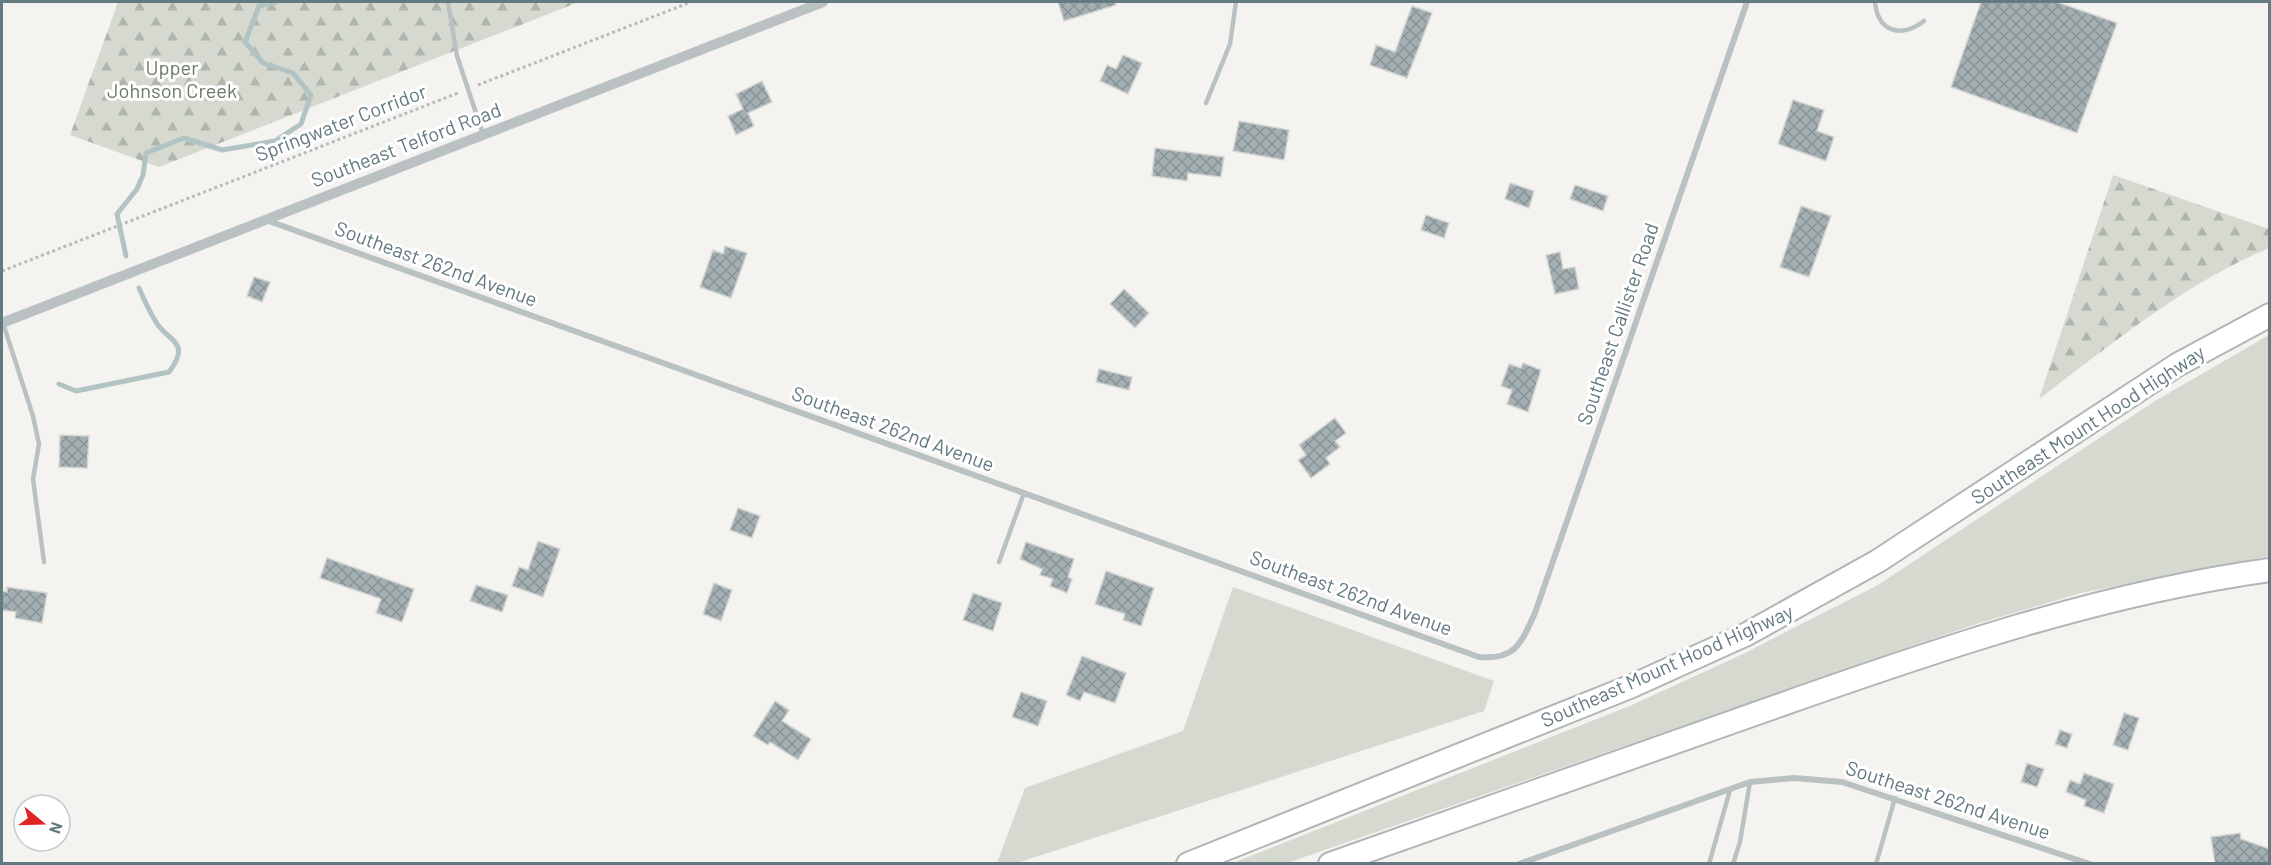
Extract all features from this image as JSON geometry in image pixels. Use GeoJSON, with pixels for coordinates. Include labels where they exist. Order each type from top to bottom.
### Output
{"type":"FeatureCollection","features":[{"type":"Feature","properties":{"kind":"highway","name":"Southeast Mount Hood Highway"},"geometry":{"type":"LineString","coordinates":[[1188,864],[1632,686],[1767,624],[1887,556],[2177,365],[2270,315]]}},
{"type":"Feature","properties":{"kind":"highway"},"geometry":{"type":"LineString","coordinates":[[1330,864],[1851,680],[1997,632],[2148,593],[2270,570]]}},
{"type":"Feature","properties":{"kind":"street","name":"Southeast Telford Road"},"geometry":{"type":"LineString","coordinates":[[2,323],[823,2]]}},
{"type":"Feature","properties":{"kind":"street","name":"Southeast Callister Road"},"geometry":{"type":"LineString","coordinates":[[1510,653],[1523,640],[1535,613],[1747,2]]}},
{"type":"Feature","properties":{"kind":"street","name":"Southeast 262nd Avenue"},"geometry":{"type":"LineString","coordinates":[[266,219],[1479,657],[1498,658],[1510,653]]}},
{"type":"Feature","properties":{"kind":"street","name":"Southeast 262nd Avenue"},"geometry":{"type":"LineString","coordinates":[[1519,864],[1750,782],[1794,778],[1842,782],[2090,864]]}},
{"type":"Feature","properties":{"kind":"lane"},"geometry":{"type":"LineString","coordinates":[[448,2],[455,46],[483,134]]}},
{"type":"Feature","properties":{"kind":"lane"},"geometry":{"type":"LineString","coordinates":[[1206,103],[1230,44],[1236,2]]}},
{"type":"Feature","properties":{"kind":"lane"},"geometry":{"type":"LineString","coordinates":[[1875,2],[1876,10],[1884,24],[1895,31],[1912,30],[1924,21]]}},
{"type":"Feature","properties":{"kind":"lane"},"geometry":{"type":"LineString","coordinates":[[2,323],[33,416],[39,444],[33,479],[44,562]]}},
{"type":"Feature","properties":{"kind":"lane"},"geometry":{"type":"LineString","coordinates":[[999,562],[1024,493]]}},
{"type":"Feature","properties":{"kind":"lane"},"geometry":{"type":"LineString","coordinates":[[1733,864],[1740,842],[1750,782]]}},
{"type":"Feature","properties":{"kind":"lane"},"geometry":{"type":"LineString","coordinates":[[1709,864],[1730,790]]}},
{"type":"Feature","properties":{"kind":"lane"},"geometry":{"type":"LineString","coordinates":[[1876,864],[1895,798]]}},
{"type":"Feature","properties":{"kind":"path","name":"Springwater Corridor"},"geometry":{"type":"LineString","coordinates":[[2,272],[102,230],[692,2]]}},
{"type":"Feature","properties":{"kind":"green space","name":"Upper Johnson Creek"},"geometry":{"type":"Polygon","coordinates":[[[118,2],[579,2],[159,167],[70,135],[118,2]]]}},
{"type":"Feature","properties":{"kind":"green space"},"geometry":{"type":"Polygon","coordinates":[[[2113,175],[2269,229],[2269,248],[2178,297],[2039,399],[2113,175]]]}},
{"type":"Feature","properties":{"kind":"green space"},"geometry":{"type":"Polygon","coordinates":[[[2269,335],[2269,556],[2081,593],[1973,625],[1287,863],[1233,863],[1632,705],[1743,654],[1878,585],[2155,401],[2269,335]]]}},
{"type":"Feature","properties":{"kind":"green space"},"geometry":{"type":"Polygon","coordinates":[[[1233,587],[1494,681],[1484,711],[1017,863],[997,863],[1025,788],[1183,731],[1233,587]]]}},
{"type":"Feature","properties":{"kind":"building"},"geometry":{"type":"Polygon","coordinates":[[[1058,2],[1115,2],[1116,5],[1064,21],[1058,2]]]}},
{"type":"Feature","properties":{"kind":"building"},"geometry":{"type":"Polygon","coordinates":[[[1981,2],[2057,2],[2117,23],[2077,133],[1951,87],[1981,2]]]}},
{"type":"Feature","properties":{"kind":"building"},"geometry":{"type":"Polygon","coordinates":[[[1412,6],[1432,13],[1407,78],[1370,65],[1376,45],[1395,52],[1412,6]]]}},
{"type":"Feature","properties":{"kind":"building"},"geometry":{"type":"Polygon","coordinates":[[[1123,55],[1142,63],[1128,94],[1100,81],[1107,65],[1116,69],[1123,55]]]}},
{"type":"Feature","properties":{"kind":"building"},"geometry":{"type":"Polygon","coordinates":[[[762,81],[772,102],[748,113],[754,126],[736,135],[728,116],[743,109],[736,94],[762,81]]]}},
{"type":"Feature","properties":{"kind":"building"},"geometry":{"type":"Polygon","coordinates":[[[1793,100],[1824,110],[1817,131],[1834,137],[1826,161],[1778,144],[1793,100]]]}},
{"type":"Feature","properties":{"kind":"building"},"geometry":{"type":"Polygon","coordinates":[[[1239,121],[1289,130],[1284,160],[1233,151],[1239,121]]]}},
{"type":"Feature","properties":{"kind":"building"},"geometry":{"type":"Polygon","coordinates":[[[1155,148],[1224,157],[1221,177],[1188,173],[1187,181],[1152,176],[1155,148]]]}},
{"type":"Feature","properties":{"kind":"building"},"geometry":{"type":"Polygon","coordinates":[[[1510,183],[1534,191],[1529,208],[1505,199],[1510,183]]]}},
{"type":"Feature","properties":{"kind":"building"},"geometry":{"type":"Polygon","coordinates":[[[1575,185],[1608,196],[1603,211],[1570,199],[1575,185]]]}},
{"type":"Feature","properties":{"kind":"building"},"geometry":{"type":"Polygon","coordinates":[[[1801,206],[1831,216],[1809,277],[1780,267],[1801,206]]]}},
{"type":"Feature","properties":{"kind":"building"},"geometry":{"type":"Polygon","coordinates":[[[1426,215],[1449,223],[1444,238],[1421,230],[1426,215]]]}},
{"type":"Feature","properties":{"kind":"building"},"geometry":{"type":"Polygon","coordinates":[[[725,246],[747,253],[731,298],[700,287],[713,250],[723,254],[725,246]]]}},
{"type":"Feature","properties":{"kind":"building"},"geometry":{"type":"Polygon","coordinates":[[[1560,252],[1563,269],[1575,267],[1579,289],[1555,294],[1546,255],[1560,252]]]}},
{"type":"Feature","properties":{"kind":"building"},"geometry":{"type":"Polygon","coordinates":[[[254,277],[270,282],[262,302],[247,296],[254,277]]]}},
{"type":"Feature","properties":{"kind":"building"},"geometry":{"type":"Polygon","coordinates":[[[1124,289],[1149,313],[1135,328],[1110,304],[1124,289]]]}},
{"type":"Feature","properties":{"kind":"building"},"geometry":{"type":"Polygon","coordinates":[[[1523,363],[1541,370],[1528,412],[1507,404],[1512,390],[1501,386],[1509,364],[1521,368],[1523,363]]]}},
{"type":"Feature","properties":{"kind":"building"},"geometry":{"type":"Polygon","coordinates":[[[1099,369],[1132,377],[1129,390],[1096,382],[1099,369]]]}},
{"type":"Feature","properties":{"kind":"building"},"geometry":{"type":"Polygon","coordinates":[[[1335,418],[1346,433],[1335,441],[1340,447],[1326,458],[1330,464],[1311,478],[1298,460],[1306,455],[1299,445],[1335,418]]]}},
{"type":"Feature","properties":{"kind":"building"},"geometry":{"type":"Polygon","coordinates":[[[60,435],[89,436],[87,468],[59,467],[60,435]]]}},
{"type":"Feature","properties":{"kind":"building"},"geometry":{"type":"Polygon","coordinates":[[[738,508],[760,516],[752,538],[730,530],[738,508]]]}},
{"type":"Feature","properties":{"kind":"building"},"geometry":{"type":"Polygon","coordinates":[[[538,541],[560,549],[543,597],[512,586],[519,567],[528,570],[538,541]]]}},
{"type":"Feature","properties":{"kind":"building"},"geometry":{"type":"Polygon","coordinates":[[[1026,542],[1074,559],[1068,577],[1072,579],[1067,593],[1050,586],[1053,579],[1040,575],[1042,569],[1020,559],[1026,542]]]}},
{"type":"Feature","properties":{"kind":"building"},"geometry":{"type":"Polygon","coordinates":[[[327,558],[414,589],[402,622],[376,613],[381,599],[320,578],[327,558]]]}},
{"type":"Feature","properties":{"kind":"building"},"geometry":{"type":"Polygon","coordinates":[[[1106,571],[1154,588],[1141,626],[1123,620],[1125,614],[1095,604],[1106,571]]]}},
{"type":"Feature","properties":{"kind":"building"},"geometry":{"type":"Polygon","coordinates":[[[714,583],[732,590],[721,621],[703,614],[714,583]]]}},
{"type":"Feature","properties":{"kind":"building"},"geometry":{"type":"Polygon","coordinates":[[[476,585],[508,595],[502,612],[470,601],[476,585]]]}},
{"type":"Feature","properties":{"kind":"building"},"geometry":{"type":"Polygon","coordinates":[[[7,587],[47,593],[42,623],[15,618],[16,612],[2,610],[2,591],[7,592],[7,587]]]}},
{"type":"Feature","properties":{"kind":"building"},"geometry":{"type":"Polygon","coordinates":[[[973,593],[1002,603],[993,631],[963,620],[973,593]]]}},
{"type":"Feature","properties":{"kind":"building"},"geometry":{"type":"Polygon","coordinates":[[[1082,656],[1126,673],[1115,703],[1084,692],[1080,701],[1066,695],[1082,656]]]}},
{"type":"Feature","properties":{"kind":"building"},"geometry":{"type":"Polygon","coordinates":[[[1021,692],[1047,701],[1038,726],[1012,717],[1021,692]]]}},
{"type":"Feature","properties":{"kind":"building"},"geometry":{"type":"Polygon","coordinates":[[[775,701],[789,710],[782,721],[811,739],[798,760],[770,742],[768,745],[753,736],[775,701]]]}},
{"type":"Feature","properties":{"kind":"building"},"geometry":{"type":"Polygon","coordinates":[[[2124,713],[2139,718],[2128,750],[2113,745],[2124,713]]]}},
{"type":"Feature","properties":{"kind":"building"},"geometry":{"type":"Polygon","coordinates":[[[2060,730],[2072,734],[2067,748],[2055,744],[2060,730]]]}},
{"type":"Feature","properties":{"kind":"building"},"geometry":{"type":"Polygon","coordinates":[[[2027,763],[2044,769],[2037,787],[2021,782],[2027,763]]]}},
{"type":"Feature","properties":{"kind":"building"},"geometry":{"type":"Polygon","coordinates":[[[2084,773],[2114,784],[2104,813],[2084,806],[2086,800],[2066,792],[2070,780],[2080,784],[2084,773]]]}},
{"type":"Feature","properties":{"kind":"building"},"geometry":{"type":"Polygon","coordinates":[[[2240,833],[2241,839],[2270,849],[2270,864],[2215,864],[2211,837],[2240,833]]]}},
{"type":"Feature","properties":{"kind":"waterway"},"geometry":{"type":"LineString","coordinates":[[126,256],[117,214],[137,189],[143,175],[146,153],[184,138],[222,150],[275,141],[301,124],[311,95],[293,73],[263,63],[245,42],[259,6],[276,2]]}},
{"type":"Feature","properties":{"kind":"waterway"},"geometry":{"type":"LineString","coordinates":[[59,384],[76,391],[169,372],[176,362],[178,348],[156,322],[139,288]]}}]}
